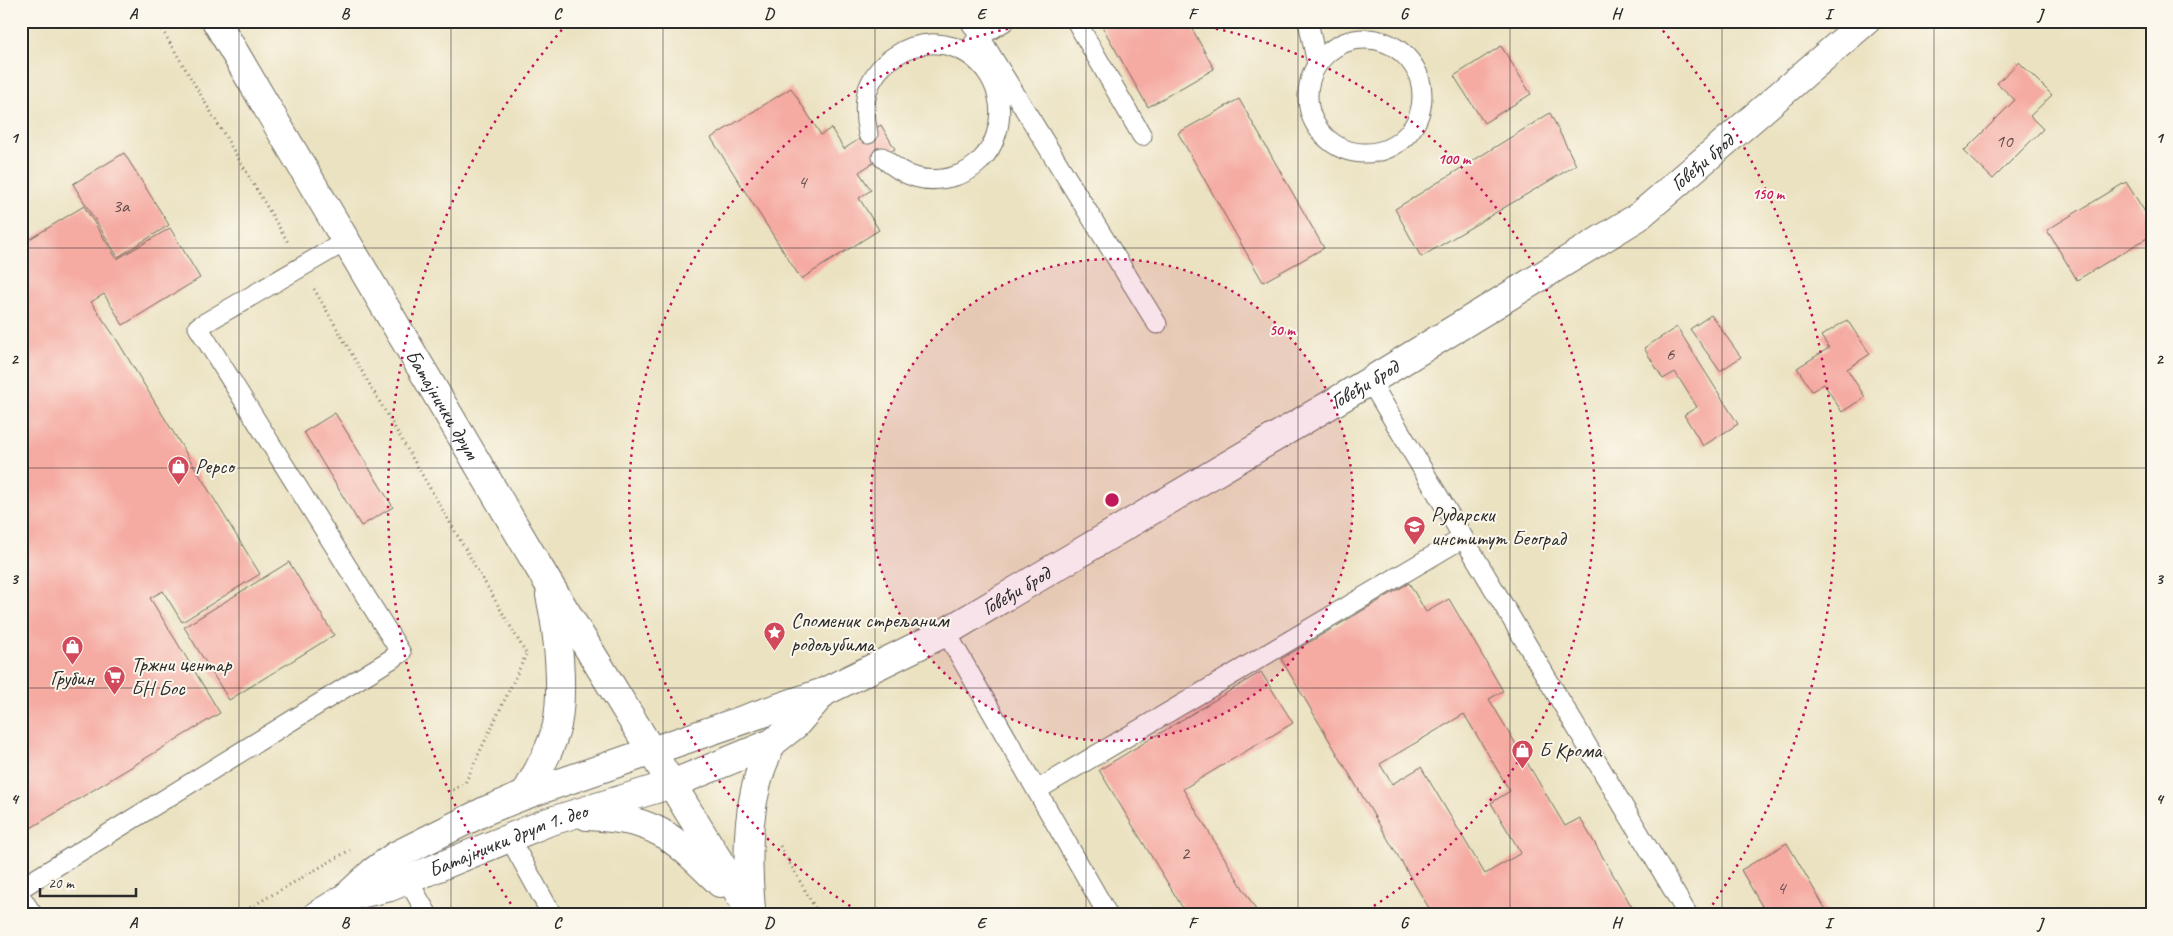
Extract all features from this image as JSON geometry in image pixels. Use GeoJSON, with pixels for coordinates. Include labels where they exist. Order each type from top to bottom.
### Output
{"type":"FeatureCollection","features":[{"type":"Feature","properties":{"kind":"street","name":"Батајнички друм"},"geometry":{"type":"LineString","coordinates":[[216,21],[547,581],[752,914]]}},
{"type":"Feature","properties":{"kind":"street","name":"Говеђи брод"},"geometry":{"type":"LineString","coordinates":[[824,692],[946,632],[1370,381],[1638,218],[1866,21]]}},
{"type":"Feature","properties":{"kind":"street"},"geometry":{"type":"LineString","coordinates":[[525,795],[549,750],[557,725],[560,688],[556,622],[547,581]]}},
{"type":"Feature","properties":{"kind":"street"},"geometry":{"type":"LineString","coordinates":[[752,914],[748,857],[753,798],[762,764],[772,743],[795,725],[824,692]]}},
{"type":"Feature","properties":{"kind":"street","name":"Батајнички друм 1. део"},"geometry":{"type":"LineString","coordinates":[[317,915],[345,898],[372,872],[395,856],[487,810],[652,750],[824,692]]}},
{"type":"Feature","properties":{"kind":"street","name":"Батајнички друм 1. део"},"geometry":{"type":"LineString","coordinates":[[345,898],[390,886],[548,822],[672,784],[772,743]]}},
{"type":"Feature","properties":{"kind":"street"},"geometry":{"type":"LineString","coordinates":[[571,816],[635,821],[658,829],[680,843],[752,914]]}},
{"type":"Feature","properties":{"kind":"lane"},"geometry":{"type":"LineString","coordinates":[[974,29],[1005,21]]}},
{"type":"Feature","properties":{"kind":"lane"},"geometry":{"type":"LineString","coordinates":[[1076,21],[1142,136]]}},
{"type":"Feature","properties":{"kind":"lane"},"geometry":{"type":"LineString","coordinates":[[1308,21],[1317,64],[1309,81],[1308,100],[1312,120],[1323,136],[1339,147],[1358,153],[1377,152],[1395,145],[1410,132],[1419,114],[1422,95],[1418,76],[1414,68],[1409,60],[1396,49],[1380,41],[1362,39],[1345,42],[1330,51],[1317,64]]}},
{"type":"Feature","properties":{"kind":"lane"},"geometry":{"type":"LineString","coordinates":[[966,54],[974,29]]}},
{"type":"Feature","properties":{"kind":"lane"},"geometry":{"type":"LineString","coordinates":[[974,29],[1157,324]]}},
{"type":"Feature","properties":{"kind":"lane"},"geometry":{"type":"LineString","coordinates":[[868,134],[864,115],[868,92],[877,72],[894,56],[914,46],[937,44],[959,49],[978,62],[992,79],[1000,100],[1001,122],[994,143],[981,161],[962,174],[941,180],[919,179],[898,171],[882,157]]}},
{"type":"Feature","properties":{"kind":"lane"},"geometry":{"type":"LineString","coordinates":[[21,888],[402,653],[198,327],[346,241]]}},
{"type":"Feature","properties":{"kind":"lane"},"geometry":{"type":"LineString","coordinates":[[1370,381],[1688,915]]}},
{"type":"Feature","properties":{"kind":"lane"},"geometry":{"type":"LineString","coordinates":[[1036,790],[1463,538]]}},
{"type":"Feature","properties":{"kind":"lane"},"geometry":{"type":"LineString","coordinates":[[946,632],[1108,915]]}},
{"type":"Feature","properties":{"kind":"lane"},"geometry":{"type":"LineString","coordinates":[[509,837],[552,915]]}},
{"type":"Feature","properties":{"kind":"lane"},"geometry":{"type":"LineString","coordinates":[[407,879],[428,915]]}},
{"type":"Feature","properties":{"kind":"lane"},"geometry":{"type":"LineString","coordinates":[[21,897],[32,915]]}},
{"type":"Feature","properties":{"kind":"path"},"geometry":{"type":"LineString","coordinates":[[156,21],[302,267],[526,654],[466,783],[448,793]]}},
{"type":"Feature","properties":{"kind":"path"},"geometry":{"type":"LineString","coordinates":[[776,839],[819,915]]}},
{"type":"Feature","properties":{"kind":"path"},"geometry":{"type":"LineString","coordinates":[[237,915],[355,846]]}},
{"type":"Feature","properties":{"kind":"building"},"geometry":{"type":"Polygon","coordinates":[[[1099,21],[1188,21],[1214,69],[1148,107],[1099,21]]]}},
{"type":"Feature","properties":{"kind":"building"},"geometry":{"type":"Polygon","coordinates":[[[1501,46],[1531,94],[1484,123],[1454,76],[1501,46]]]}},
{"type":"Feature","properties":{"kind":"building"},"geometry":{"type":"Polygon","coordinates":[[[2019,62],[2052,95],[2030,116],[2043,129],[1993,179],[1964,151],[2015,100],[1997,83],[2019,62]]]}},
{"type":"Feature","properties":{"kind":"building"},"geometry":{"type":"Polygon","coordinates":[[[791,88],[821,135],[831,128],[844,149],[881,125],[895,149],[859,172],[871,190],[859,198],[879,230],[801,279],[711,138],[791,88]]]}},
{"type":"Feature","properties":{"kind":"building"},"geometry":{"type":"Polygon","coordinates":[[[1239,99],[1324,248],[1263,282],[1178,133],[1239,99]]]}},
{"type":"Feature","properties":{"kind":"building"},"geometry":{"type":"Polygon","coordinates":[[[1550,113],[1576,165],[1421,257],[1395,209],[1550,113]]]}},
{"type":"Feature","properties":{"kind":"building"},"geometry":{"type":"Polygon","coordinates":[[[124,153],[169,225],[118,257],[73,184],[124,153]]]}},
{"type":"Feature","properties":{"kind":"building"},"geometry":{"type":"Polygon","coordinates":[[[2126,182],[2152,223],[2152,235],[2077,280],[2047,230],[2126,182]]]}},
{"type":"Feature","properties":{"kind":"building"},"geometry":{"type":"Polygon","coordinates":[[[84,206],[117,259],[170,228],[200,278],[123,325],[104,294],[91,302],[115,337],[260,574],[182,622],[163,591],[150,598],[220,713],[21,834],[21,229],[28,240],[84,206]]]}},
{"type":"Feature","properties":{"kind":"building"},"geometry":{"type":"Polygon","coordinates":[[[1711,315],[1741,357],[1720,371],[1690,329],[1711,315]]]}},
{"type":"Feature","properties":{"kind":"building"},"geometry":{"type":"Polygon","coordinates":[[[1847,320],[1870,354],[1847,369],[1865,397],[1842,412],[1824,384],[1812,391],[1797,368],[1829,348],[1821,336],[1847,320]]]}},
{"type":"Feature","properties":{"kind":"building"},"geometry":{"type":"Polygon","coordinates":[[[1677,327],[1738,424],[1703,446],[1684,415],[1697,407],[1675,372],[1663,379],[1644,348],[1677,327]]]}},
{"type":"Feature","properties":{"kind":"building"},"geometry":{"type":"Polygon","coordinates":[[[335,413],[393,507],[361,526],[304,432],[335,413]]]}},
{"type":"Feature","properties":{"kind":"building"},"geometry":{"type":"Polygon","coordinates":[[[289,562],[334,635],[229,700],[184,627],[289,562]]]}},
{"type":"Feature","properties":{"kind":"building"},"geometry":{"type":"Polygon","coordinates":[[[1409,583],[1426,612],[1449,599],[1503,691],[1489,699],[1565,826],[1580,818],[1632,907],[1619,915],[1433,915],[1281,659],[1409,583]],[[1464,714],[1380,764],[1392,784],[1421,767],[1485,874],[1521,853],[1491,803],[1510,791],[1464,714]]]}},
{"type":"Feature","properties":{"kind":"building"},"geometry":{"type":"Polygon","coordinates":[[[1261,672],[1293,723],[1183,789],[1259,915],[1187,915],[1099,770],[1261,672]]]}},
{"type":"Feature","properties":{"kind":"building"},"geometry":{"type":"Polygon","coordinates":[[[1787,843],[1829,915],[1767,915],[1741,870],[1787,843]]]}},
{"type":"Feature","properties":{"kind":"place","name":"Pepco"},"geometry":{"type":"Point","coordinates":[179,485]}},
{"type":"Feature","properties":{"kind":"place","name":"Рударски институт Београд"},"geometry":{"type":"Point","coordinates":[1415,545]}},
{"type":"Feature","properties":{"kind":"place","name":"Споменик стрељаним родољубима"},"geometry":{"type":"Point","coordinates":[775,651]}},
{"type":"Feature","properties":{"kind":"place","name":"Грубин"},"geometry":{"type":"Point","coordinates":[72,665]}},
{"type":"Feature","properties":{"kind":"place","name":"Тржни центар БН Бос"},"geometry":{"type":"Point","coordinates":[115,695]}},
{"type":"Feature","properties":{"kind":"place","name":"Б Крома"},"geometry":{"type":"Point","coordinates":[1523,769]}}]}
